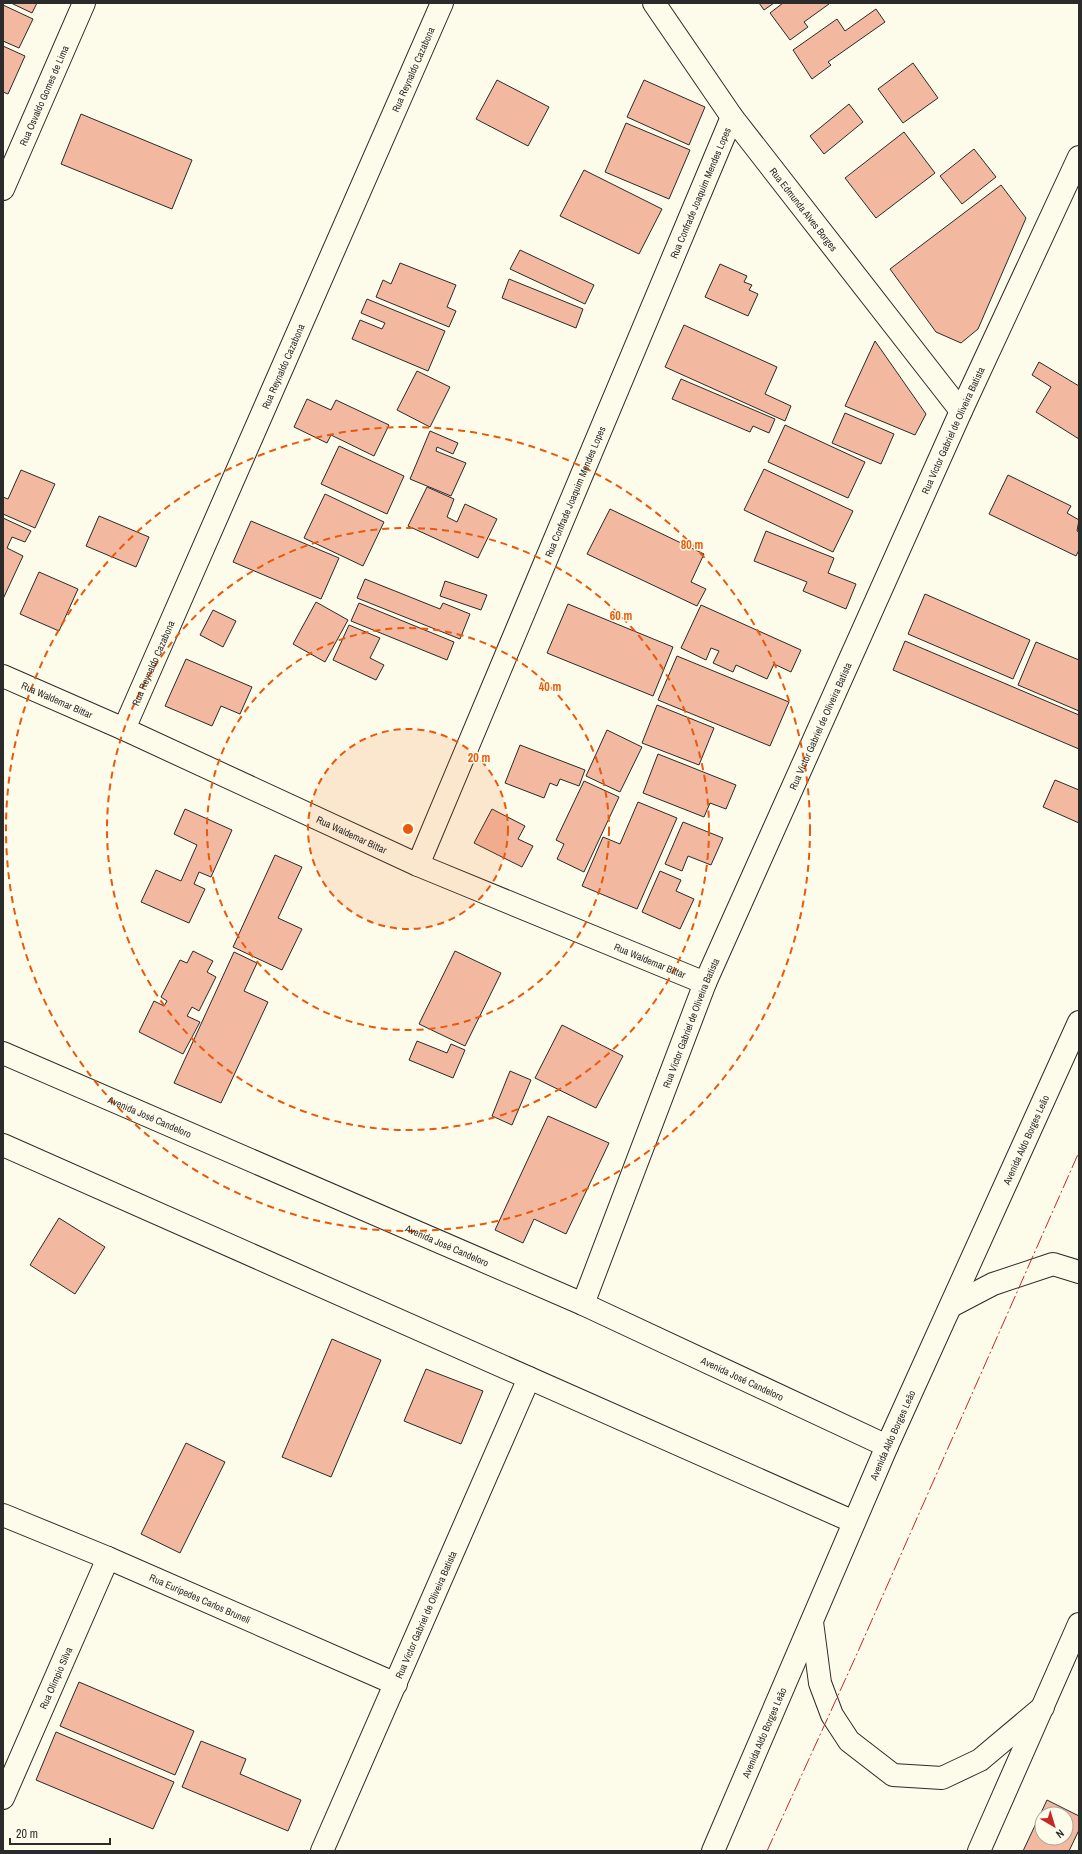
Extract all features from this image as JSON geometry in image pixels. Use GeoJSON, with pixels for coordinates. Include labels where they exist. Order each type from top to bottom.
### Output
{"type":"FeatureCollection","features":[{"type":"Feature","properties":{"kind":"street","name":"Rua Osvaldo Gomes de Lima"},"geometry":{"type":"LineString","coordinates":[[3,189],[84,3]]}},
{"type":"Feature","properties":{"kind":"street","name":"Rua Reynaldo Cazabona"},"geometry":{"type":"LineString","coordinates":[[124,730],[442,3]]}},
{"type":"Feature","properties":{"kind":"street","name":"Rua Edmunda Alves Borges"},"geometry":{"type":"LineString","coordinates":[[654,3],[732,117],[961,411]]}},
{"type":"Feature","properties":{"kind":"street","name":"Rua Confrade Joaquim Mendes Lopes"},"geometry":{"type":"LineString","coordinates":[[418,865],[732,117]]}},
{"type":"Feature","properties":{"kind":"street","name":"Rua Victor Gabriel de Oliveira Batista"},"geometry":{"type":"LineString","coordinates":[[583,1304],[705,983],[961,411],[1079,157]]}},
{"type":"Feature","properties":{"kind":"street","name":"Rua Waldemar Bittar"},"geometry":{"type":"LineString","coordinates":[[3,676],[418,865],[705,983]]}},
{"type":"Feature","properties":{"kind":"street","name":"Avenida Aldo Borges Leão"},"geometry":{"type":"LineString","coordinates":[[713,1851],[854,1522],[1079,1022]]}},
{"type":"Feature","properties":{"kind":"street","name":"Avenida José Candeloro"},"geometry":{"type":"LineString","coordinates":[[3,1053],[583,1304],[888,1446]]}},
{"type":"Feature","properties":{"kind":"street"},"geometry":{"type":"LineString","coordinates":[[3,1145],[854,1522]]}},
{"type":"Feature","properties":{"kind":"street"},"geometry":{"type":"LineString","coordinates":[[951,1306],[993,1284],[1053,1264],[1079,1272]]}},
{"type":"Feature","properties":{"kind":"street","name":"Rua Victor Gabriel de Oliveira Batista"},"geometry":{"type":"LineString","coordinates":[[322,1851],[529,1378]]}},
{"type":"Feature","properties":{"kind":"street","name":"Rua Eurípedes Carlos Bruneli"},"geometry":{"type":"LineString","coordinates":[[3,1515],[108,1558],[396,1684]]}},
{"type":"Feature","properties":{"kind":"street","name":"Rua Olimpio Silva"},"geometry":{"type":"LineString","coordinates":[[3,1798],[108,1558]]}},
{"type":"Feature","properties":{"kind":"street"},"geometry":{"type":"LineString","coordinates":[[812,1622],[820,1683],[832,1715],[849,1741],[894,1775],[942,1778],[980,1760],[1043,1707]]}},
{"type":"Feature","properties":{"kind":"street"},"geometry":{"type":"LineString","coordinates":[[979,1851],[1079,1624]]}},
{"type":"Feature","properties":{"kind":"building"},"geometry":{"type":"Polygon","coordinates":[[[11,3],[37,3],[32,13],[11,3]]]}},
{"type":"Feature","properties":{"kind":"building"},"geometry":{"type":"Polygon","coordinates":[[[759,3],[774,3],[764,10],[759,3]]]}},
{"type":"Feature","properties":{"kind":"building"},"geometry":{"type":"Polygon","coordinates":[[[783,3],[829,4],[804,22],[808,27],[790,40],[770,13],[783,3]]]}},
{"type":"Feature","properties":{"kind":"building"},"geometry":{"type":"Polygon","coordinates":[[[3,5],[33,19],[19,48],[3,41],[3,5]]]}},
{"type":"Feature","properties":{"kind":"building"},"geometry":{"type":"Polygon","coordinates":[[[876,9],[885,22],[828,62],[831,65],[812,79],[793,50],[837,19],[845,31],[876,9]]]}},
{"type":"Feature","properties":{"kind":"building"},"geometry":{"type":"Polygon","coordinates":[[[3,46],[25,56],[8,94],[3,92],[3,46]]]}},
{"type":"Feature","properties":{"kind":"building"},"geometry":{"type":"Polygon","coordinates":[[[913,63],[938,98],[903,123],[878,89],[913,63]]]}},
{"type":"Feature","properties":{"kind":"building"},"geometry":{"type":"Polygon","coordinates":[[[497,80],[549,107],[528,146],[476,119],[497,80]]]}},
{"type":"Feature","properties":{"kind":"building"},"geometry":{"type":"Polygon","coordinates":[[[644,80],[705,107],[689,145],[627,117],[644,80]]]}},
{"type":"Feature","properties":{"kind":"building"},"geometry":{"type":"Polygon","coordinates":[[[849,104],[863,122],[824,154],[810,136],[849,104]]]}},
{"type":"Feature","properties":{"kind":"building"},"geometry":{"type":"Polygon","coordinates":[[[81,114],[192,160],[172,209],[61,164],[81,114]]]}},
{"type":"Feature","properties":{"kind":"building"},"geometry":{"type":"Polygon","coordinates":[[[626,123],[690,150],[669,199],[605,172],[626,123]]]}},
{"type":"Feature","properties":{"kind":"building"},"geometry":{"type":"Polygon","coordinates":[[[904,132],[935,173],[876,218],[845,178],[904,132]]]}},
{"type":"Feature","properties":{"kind":"building"},"geometry":{"type":"Polygon","coordinates":[[[974,149],[996,177],[962,204],[940,176],[974,149]]]}},
{"type":"Feature","properties":{"kind":"building"},"geometry":{"type":"Polygon","coordinates":[[[584,170],[662,209],[639,254],[560,216],[584,170]]]}},
{"type":"Feature","properties":{"kind":"building"},"geometry":{"type":"Polygon","coordinates":[[[1001,185],[1026,218],[978,329],[961,343],[936,332],[890,269],[1001,185]]]}},
{"type":"Feature","properties":{"kind":"building"},"geometry":{"type":"Polygon","coordinates":[[[520,250],[594,285],[585,304],[510,269],[520,250]]]}},
{"type":"Feature","properties":{"kind":"building"},"geometry":{"type":"Polygon","coordinates":[[[400,263],[456,285],[447,307],[456,311],[449,327],[376,297],[383,280],[391,284],[400,263]]]}},
{"type":"Feature","properties":{"kind":"building"},"geometry":{"type":"Polygon","coordinates":[[[720,264],[747,276],[744,282],[752,285],[749,290],[758,294],[748,316],[705,297],[720,264]]]}},
{"type":"Feature","properties":{"kind":"building"},"geometry":{"type":"Polygon","coordinates":[[[509,279],[583,309],[576,328],[502,298],[509,279]]]}},
{"type":"Feature","properties":{"kind":"building"},"geometry":{"type":"Polygon","coordinates":[[[367,299],[445,331],[428,371],[352,339],[360,320],[382,329],[385,323],[361,313],[367,299]]]}},
{"type":"Feature","properties":{"kind":"building"},"geometry":{"type":"Polygon","coordinates":[[[684,325],[777,367],[765,394],[791,406],[785,421],[665,367],[684,325]]]}},
{"type":"Feature","properties":{"kind":"building"},"geometry":{"type":"Polygon","coordinates":[[[875,341],[926,414],[915,435],[845,406],[875,341]]]}},
{"type":"Feature","properties":{"kind":"building"},"geometry":{"type":"Polygon","coordinates":[[[1039,362],[1079,386],[1079,439],[1036,412],[1051,387],[1032,375],[1039,362]]]}},
{"type":"Feature","properties":{"kind":"building"},"geometry":{"type":"Polygon","coordinates":[[[417,371],[450,387],[430,427],[397,410],[417,371]]]}},
{"type":"Feature","properties":{"kind":"building"},"geometry":{"type":"Polygon","coordinates":[[[681,379],[775,419],[769,433],[753,426],[750,432],[672,399],[681,379]]]}},
{"type":"Feature","properties":{"kind":"building"},"geometry":{"type":"Polygon","coordinates":[[[307,399],[331,410],[336,400],[389,425],[374,456],[331,435],[327,443],[294,427],[307,399]]]}},
{"type":"Feature","properties":{"kind":"building"},"geometry":{"type":"Polygon","coordinates":[[[845,413],[894,434],[881,464],[832,443],[845,413]]]}},
{"type":"Feature","properties":{"kind":"building"},"geometry":{"type":"Polygon","coordinates":[[[785,425],[865,462],[848,498],[768,462],[785,425]]]}},
{"type":"Feature","properties":{"kind":"building"},"geometry":{"type":"Polygon","coordinates":[[[430,431],[458,443],[453,454],[437,447],[436,451],[466,463],[451,496],[410,479],[430,431]]]}},
{"type":"Feature","properties":{"kind":"building"},"geometry":{"type":"Polygon","coordinates":[[[339,446],[404,476],[387,514],[321,484],[339,446]]]}},
{"type":"Feature","properties":{"kind":"building"},"geometry":{"type":"Polygon","coordinates":[[[764,469],[853,511],[833,552],[744,510],[764,469]]]}},
{"type":"Feature","properties":{"kind":"building"},"geometry":{"type":"Polygon","coordinates":[[[21,470],[55,484],[35,528],[3,514],[3,497],[8,499],[21,470]]]}},
{"type":"Feature","properties":{"kind":"building"},"geometry":{"type":"Polygon","coordinates":[[[1008,475],[1071,506],[1067,513],[1079,520],[1077,531],[1079,532],[1079,550],[1076,556],[989,514],[1008,475]]]}},
{"type":"Feature","properties":{"kind":"building"},"geometry":{"type":"Polygon","coordinates":[[[427,487],[454,499],[447,517],[457,522],[465,504],[497,519],[478,558],[408,526],[427,487]]]}},
{"type":"Feature","properties":{"kind":"building"},"geometry":{"type":"Polygon","coordinates":[[[325,494],[384,522],[363,566],[304,538],[325,494]]]}},
{"type":"Feature","properties":{"kind":"building"},"geometry":{"type":"Polygon","coordinates":[[[610,509],[704,554],[691,582],[706,589],[697,606],[587,554],[610,509]]]}},
{"type":"Feature","properties":{"kind":"building"},"geometry":{"type":"Polygon","coordinates":[[[99,516],[149,537],[136,567],[86,546],[99,516]]]}},
{"type":"Feature","properties":{"kind":"building"},"geometry":{"type":"Polygon","coordinates":[[[3,518],[31,531],[25,542],[12,537],[7,548],[23,556],[3,599],[3,518]]]}},
{"type":"Feature","properties":{"kind":"building"},"geometry":{"type":"Polygon","coordinates":[[[251,521],[339,558],[321,599],[233,562],[251,521]]]}},
{"type":"Feature","properties":{"kind":"building"},"geometry":{"type":"Polygon","coordinates":[[[766,531],[834,558],[828,573],[856,584],[846,609],[803,591],[807,582],[754,561],[766,531]]]}},
{"type":"Feature","properties":{"kind":"building"},"geometry":{"type":"Polygon","coordinates":[[[39,572],[78,589],[59,631],[20,614],[39,572]]]}},
{"type":"Feature","properties":{"kind":"building"},"geometry":{"type":"Polygon","coordinates":[[[365,579],[440,609],[443,603],[470,614],[460,639],[357,598],[365,579]]]}},
{"type":"Feature","properties":{"kind":"building"},"geometry":{"type":"Polygon","coordinates":[[[445,581],[487,595],[481,610],[440,596],[445,581]]]}},
{"type":"Feature","properties":{"kind":"building"},"geometry":{"type":"Polygon","coordinates":[[[925,594],[1030,640],[1013,679],[908,634],[925,594]]]}},
{"type":"Feature","properties":{"kind":"building"},"geometry":{"type":"Polygon","coordinates":[[[316,602],[348,620],[325,662],[293,644],[316,602]]]}},
{"type":"Feature","properties":{"kind":"building"},"geometry":{"type":"Polygon","coordinates":[[[359,603],[454,642],[447,660],[351,621],[359,603]]]}},
{"type":"Feature","properties":{"kind":"building"},"geometry":{"type":"Polygon","coordinates":[[[568,604],[673,647],[653,696],[547,653],[568,604]]]}},
{"type":"Feature","properties":{"kind":"building"},"geometry":{"type":"Polygon","coordinates":[[[701,605],[801,650],[791,672],[774,664],[767,679],[736,665],[733,672],[713,663],[719,651],[711,648],[706,660],[681,648],[701,605]]]}},
{"type":"Feature","properties":{"kind":"building"},"geometry":{"type":"Polygon","coordinates":[[[213,610],[236,621],[223,647],[200,635],[213,610]]]}},
{"type":"Feature","properties":{"kind":"building"},"geometry":{"type":"Polygon","coordinates":[[[349,625],[380,638],[370,658],[384,665],[376,680],[333,660],[349,625]]]}},
{"type":"Feature","properties":{"kind":"building"},"geometry":{"type":"Polygon","coordinates":[[[905,641],[1079,715],[1079,749],[893,670],[905,641]]]}},
{"type":"Feature","properties":{"kind":"building"},"geometry":{"type":"Polygon","coordinates":[[[1036,642],[1079,660],[1079,711],[1018,685],[1036,642]]]}},
{"type":"Feature","properties":{"kind":"building"},"geometry":{"type":"Polygon","coordinates":[[[677,656],[789,702],[770,746],[658,700],[677,656]]]}},
{"type":"Feature","properties":{"kind":"building"},"geometry":{"type":"Polygon","coordinates":[[[186,659],[252,687],[240,714],[221,706],[212,726],[165,706],[186,659]]]}},
{"type":"Feature","properties":{"kind":"building"},"geometry":{"type":"Polygon","coordinates":[[[657,705],[714,728],[699,765],[642,743],[657,705]]]}},
{"type":"Feature","properties":{"kind":"building"},"geometry":{"type":"Polygon","coordinates":[[[607,730],[642,747],[620,792],[586,776],[607,730]]]}},
{"type":"Feature","properties":{"kind":"building"},"geometry":{"type":"Polygon","coordinates":[[[520,745],[585,770],[579,786],[560,779],[557,786],[550,783],[544,798],[505,783],[520,745]]]}},
{"type":"Feature","properties":{"kind":"building"},"geometry":{"type":"Polygon","coordinates":[[[658,754],[736,785],[726,809],[710,803],[704,817],[643,793],[658,754]]]}},
{"type":"Feature","properties":{"kind":"building"},"geometry":{"type":"Polygon","coordinates":[[[1055,780],[1079,790],[1079,823],[1043,807],[1055,780]]]}},
{"type":"Feature","properties":{"kind":"building"},"geometry":{"type":"Polygon","coordinates":[[[584,781],[619,797],[584,872],[557,859],[564,844],[556,840],[584,781]]]}},
{"type":"Feature","properties":{"kind":"building"},"geometry":{"type":"Polygon","coordinates":[[[638,802],[677,818],[637,909],[582,886],[603,837],[620,844],[638,802]]]}},
{"type":"Feature","properties":{"kind":"building"},"geometry":{"type":"Polygon","coordinates":[[[185,809],[232,830],[211,877],[199,872],[194,884],[205,889],[189,923],[141,902],[156,870],[181,881],[197,845],[174,834],[185,809]]]}},
{"type":"Feature","properties":{"kind":"building"},"geometry":{"type":"Polygon","coordinates":[[[492,809],[525,826],[518,839],[533,846],[522,867],[474,843],[492,809]]]}},
{"type":"Feature","properties":{"kind":"building"},"geometry":{"type":"Polygon","coordinates":[[[683,822],[723,838],[711,865],[688,856],[682,871],[665,864],[683,822]]]}},
{"type":"Feature","properties":{"kind":"building"},"geometry":{"type":"Polygon","coordinates":[[[275,855],[302,867],[278,918],[302,929],[282,970],[233,947],[275,855]]]}},
{"type":"Feature","properties":{"kind":"building"},"geometry":{"type":"Polygon","coordinates":[[[660,871],[681,880],[676,891],[694,899],[680,929],[642,912],[660,871]]]}},
{"type":"Feature","properties":{"kind":"building"},"geometry":{"type":"Polygon","coordinates":[[[193,951],[213,961],[207,972],[216,977],[199,1011],[192,1007],[187,1016],[200,1022],[183,1054],[139,1032],[154,1001],[164,1006],[167,1001],[161,997],[180,960],[187,963],[193,951]]]}},
{"type":"Feature","properties":{"kind":"building"},"geometry":{"type":"Polygon","coordinates":[[[455,951],[501,973],[465,1046],[419,1024],[455,951]]]}},
{"type":"Feature","properties":{"kind":"building"},"geometry":{"type":"Polygon","coordinates":[[[234,952],[257,963],[244,991],[268,1002],[221,1103],[174,1083],[234,952]]]}},
{"type":"Feature","properties":{"kind":"building"},"geometry":{"type":"Polygon","coordinates":[[[562,1025],[623,1056],[596,1108],[535,1078],[562,1025]]]}},
{"type":"Feature","properties":{"kind":"building"},"geometry":{"type":"Polygon","coordinates":[[[417,1041],[447,1053],[451,1044],[465,1050],[453,1078],[409,1060],[417,1041]]]}},
{"type":"Feature","properties":{"kind":"building"},"geometry":{"type":"Polygon","coordinates":[[[510,1071],[531,1080],[512,1125],[492,1116],[510,1071]]]}},
{"type":"Feature","properties":{"kind":"building"},"geometry":{"type":"Polygon","coordinates":[[[548,1116],[609,1143],[566,1234],[534,1219],[523,1243],[495,1230],[548,1116]]]}},
{"type":"Feature","properties":{"kind":"building"},"geometry":{"type":"Polygon","coordinates":[[[59,1218],[105,1247],[75,1294],[30,1265],[59,1218]]]}},
{"type":"Feature","properties":{"kind":"building"},"geometry":{"type":"Polygon","coordinates":[[[332,1339],[381,1360],[331,1477],[282,1457],[332,1339]]]}},
{"type":"Feature","properties":{"kind":"building"},"geometry":{"type":"Polygon","coordinates":[[[426,1369],[483,1391],[461,1444],[404,1421],[426,1369]]]}},
{"type":"Feature","properties":{"kind":"building"},"geometry":{"type":"Polygon","coordinates":[[[186,1443],[225,1462],[180,1553],[141,1534],[186,1443]]]}},
{"type":"Feature","properties":{"kind":"building"},"geometry":{"type":"Polygon","coordinates":[[[79,1682],[194,1731],[175,1775],[60,1726],[79,1682]]]}},
{"type":"Feature","properties":{"kind":"building"},"geometry":{"type":"Polygon","coordinates":[[[56,1732],[174,1782],[153,1829],[36,1780],[56,1732]]]}},
{"type":"Feature","properties":{"kind":"building"},"geometry":{"type":"Polygon","coordinates":[[[201,1741],[246,1759],[240,1774],[301,1800],[288,1831],[182,1787],[201,1741]]]}},
{"type":"Feature","properties":{"kind":"building"},"geometry":{"type":"Polygon","coordinates":[[[1047,1800],[1059,1806],[1044,1806],[1047,1800]]]}},
{"type":"Feature","properties":{"kind":"building"},"geometry":{"type":"Polygon","coordinates":[[[1074,1814],[1079,1816],[1079,1830],[1074,1840],[1074,1814]]]}},
{"type":"Feature","properties":{"kind":"building"},"geometry":{"type":"Polygon","coordinates":[[[1034,1828],[1034,1846],[1071,1846],[1069,1851],[1023,1851],[1034,1828]]]}},
{"type":"Feature","properties":{"kind":"power"},"geometry":{"type":"LineString","coordinates":[[767,1851],[856,1656],[1079,1152]]}}]}
